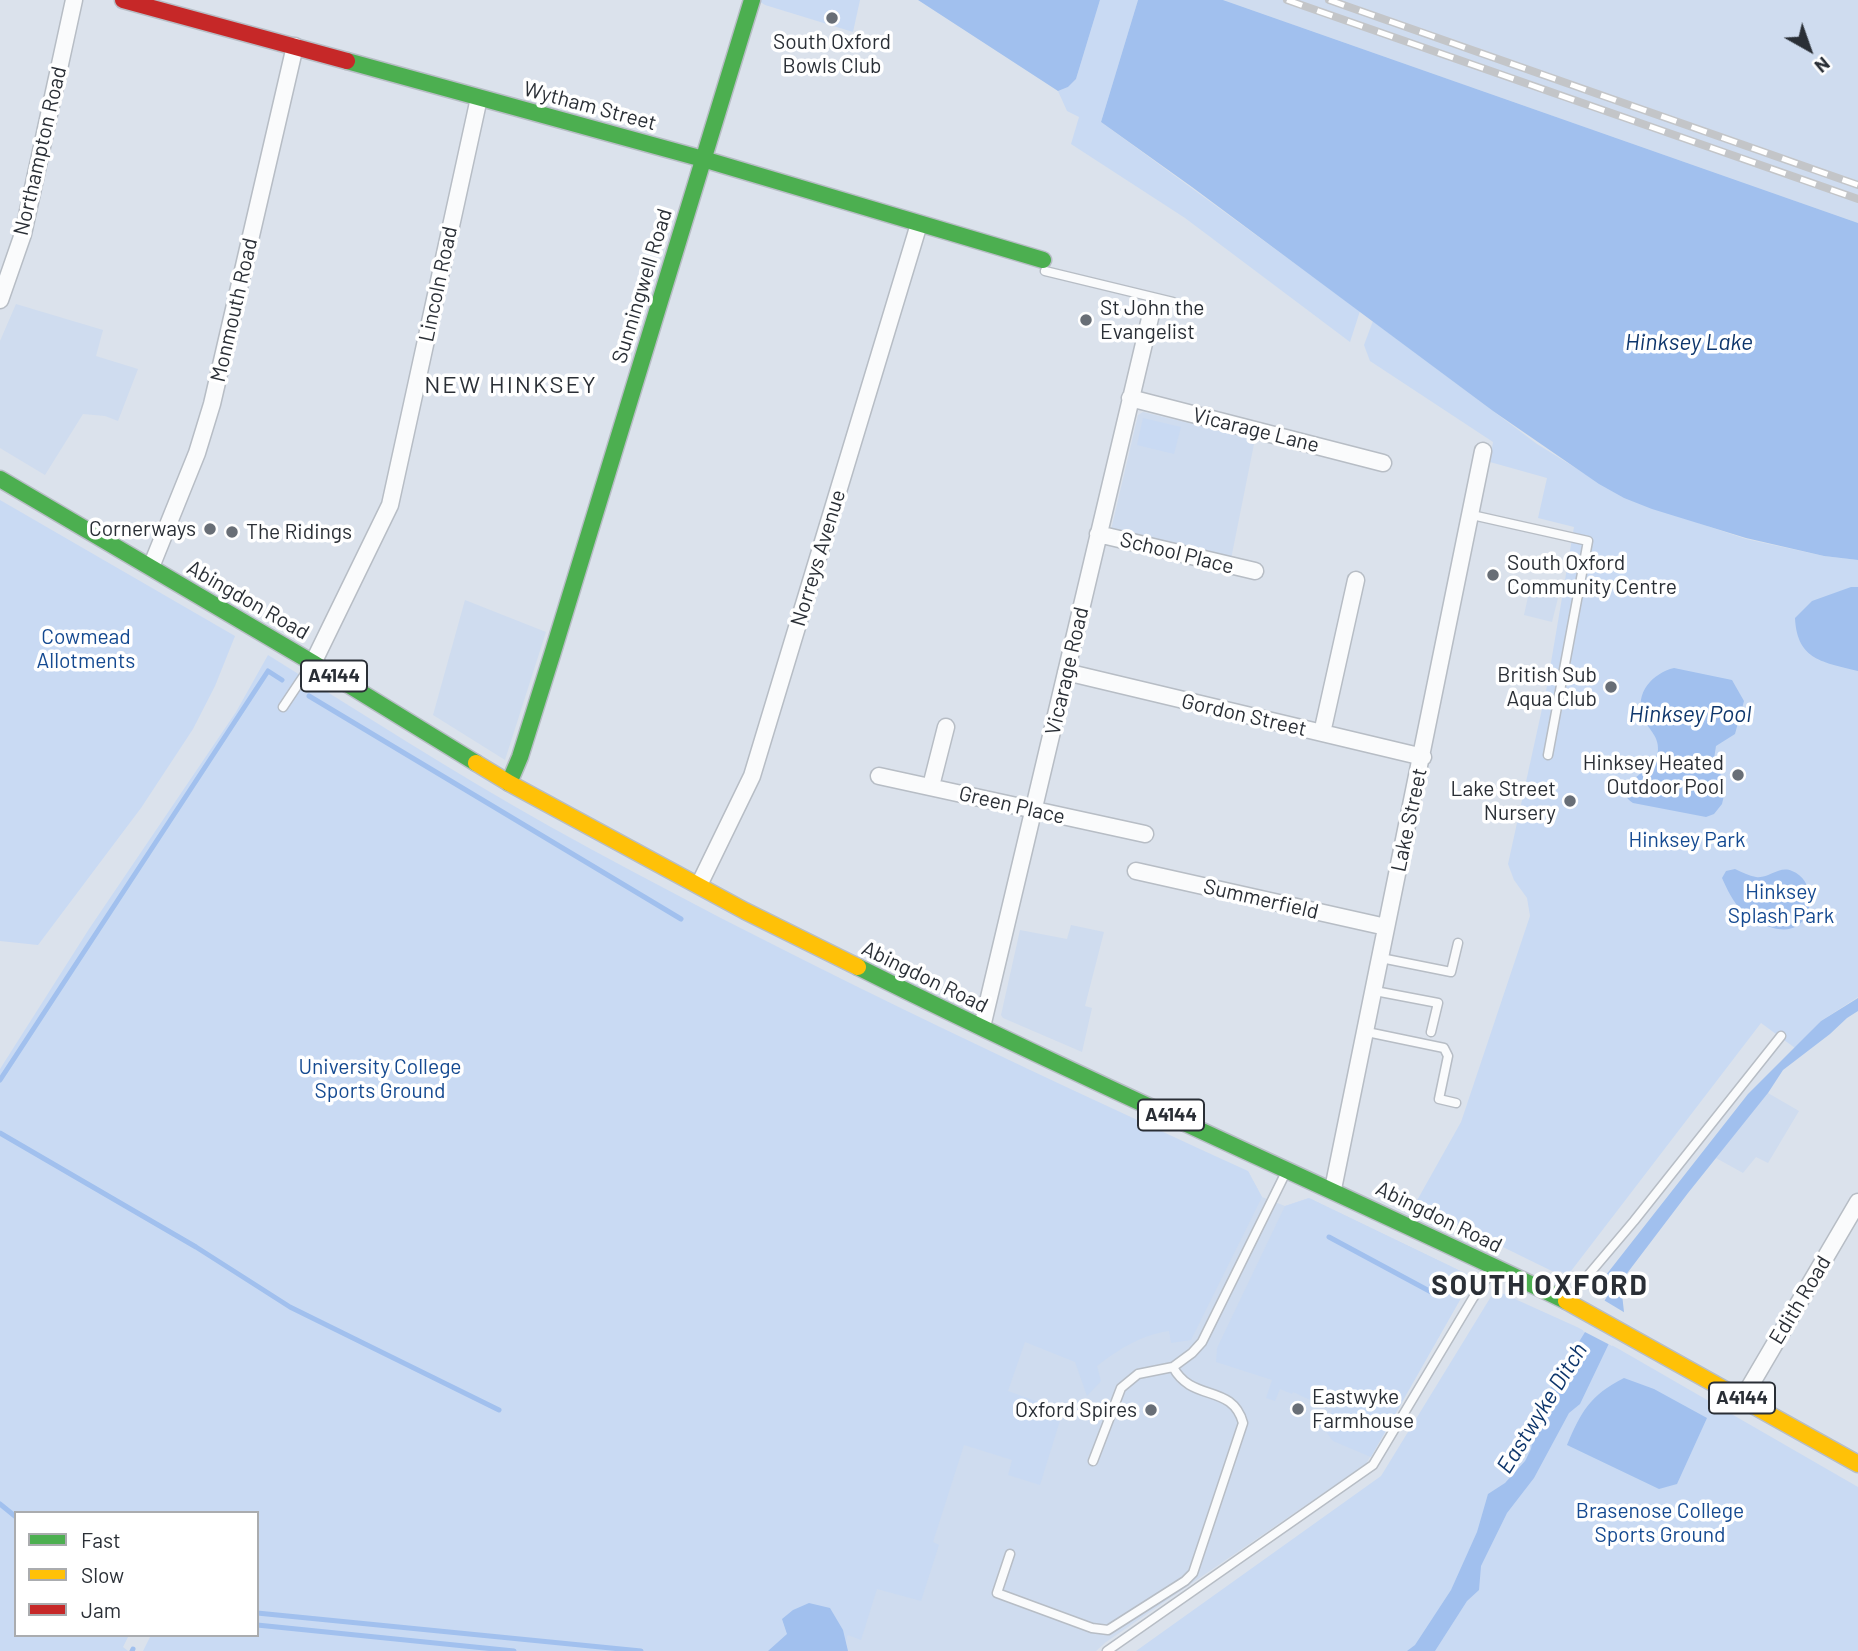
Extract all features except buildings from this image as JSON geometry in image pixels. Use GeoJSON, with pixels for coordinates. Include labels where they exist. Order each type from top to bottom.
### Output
{"type":"FeatureCollection","features":[{"type":"Feature","properties":{"kind":"main road","name":"Wytham Street"},"geometry":{"type":"LineString","coordinates":[[123,0],[703,159],[1044,265]]}},
{"type":"Feature","properties":{"kind":"main road","name":"Sunningwell Road"},"geometry":{"type":"LineString","coordinates":[[509,783],[520,757],[546,653],[752,0]]}},
{"type":"Feature","properties":{"kind":"main road","name":"Abingdon Road"},"geometry":{"type":"LineString","coordinates":[[0,479],[313,663],[509,783],[788,933],[1566,1301],[1858,1464]]}},
{"type":"Feature","properties":{"kind":"street","name":"Northampton Road"},"geometry":{"type":"LineString","coordinates":[[0,300],[23,234],[74,0]]}},
{"type":"Feature","properties":{"kind":"street","name":"Monmouth Road"},"geometry":{"type":"LineString","coordinates":[[150,567],[197,453],[212,404],[295,47]]}},
{"type":"Feature","properties":{"kind":"street","name":"Lincoln Road"},"geometry":{"type":"LineString","coordinates":[[313,663],[390,505],[479,97]]}},
{"type":"Feature","properties":{"kind":"street","name":"Norreys Avenue"},"geometry":{"type":"LineString","coordinates":[[699,885],[751,776],[919,224]]}},
{"type":"Feature","properties":{"kind":"street","name":"Vicarage Road"},"geometry":{"type":"LineString","coordinates":[[982,1027],[1154,306]]}},
{"type":"Feature","properties":{"kind":"street","name":"Vicarage Lane"},"geometry":{"type":"LineString","coordinates":[[1130,398],[1382,463]]}},
{"type":"Feature","properties":{"kind":"street","name":"Lake Street"},"geometry":{"type":"LineString","coordinates":[[1333,1189],[1423,757],[1483,451]]}},
{"type":"Feature","properties":{"kind":"street","name":"School Place"},"geometry":{"type":"LineString","coordinates":[[1098,534],[1255,571]]}},
{"type":"Feature","properties":{"kind":"street"},"geometry":{"type":"LineString","coordinates":[[1322,733],[1356,580]]}},
{"type":"Feature","properties":{"kind":"street","name":"Gordon Street"},"geometry":{"type":"LineString","coordinates":[[1066,672],[1423,757]]}},
{"type":"Feature","properties":{"kind":"street"},"geometry":{"type":"LineString","coordinates":[[932,786],[946,727]]}},
{"type":"Feature","properties":{"kind":"street","name":"Green Place"},"geometry":{"type":"LineString","coordinates":[[880,776],[1145,834]]}},
{"type":"Feature","properties":{"kind":"street","name":"Summerfield"},"geometry":{"type":"LineString","coordinates":[[1136,871],[1386,927]]}},
{"type":"Feature","properties":{"kind":"street","name":"Edith Road"},"geometry":{"type":"LineString","coordinates":[[1742,1398],[1858,1202]]}},
{"type":"Feature","properties":{"kind":"lane"},"geometry":{"type":"LineString","coordinates":[[1044,265],[1154,306],[1173,302]]}},
{"type":"Feature","properties":{"kind":"lane"},"geometry":{"type":"LineString","coordinates":[[1472,515],[1588,541],[1548,755]]}},
{"type":"Feature","properties":{"kind":"lane"},"geometry":{"type":"LineString","coordinates":[[283,706],[313,663]]}},
{"type":"Feature","properties":{"kind":"lane"},"geometry":{"type":"LineString","coordinates":[[1381,958],[1455,973],[1458,943]]}},
{"type":"Feature","properties":{"kind":"lane"},"geometry":{"type":"LineString","coordinates":[[1375,990],[1438,1003],[1430,1032]]}},
{"type":"Feature","properties":{"kind":"lane"},"geometry":{"type":"LineString","coordinates":[[1367,1032],[1444,1048],[1448,1056],[1439,1099],[1456,1103]]}},
{"type":"Feature","properties":{"kind":"lane"},"geometry":{"type":"LineString","coordinates":[[1566,1301],[1634,1222],[1781,1036]]}},
{"type":"Feature","properties":{"kind":"lane"},"geometry":{"type":"LineString","coordinates":[[1093,1461],[1121,1388],[1139,1374],[1173,1367],[1202,1342],[1288,1168]]}},
{"type":"Feature","properties":{"kind":"lane"},"geometry":{"type":"LineString","coordinates":[[1107,1651],[1373,1465],[1473,1298],[1495,1268]]}},
{"type":"Feature","properties":{"kind":"lane"},"geometry":{"type":"LineString","coordinates":[[1010,1554],[997,1592],[1091,1628],[1106,1630],[1185,1581],[1193,1573],[1243,1423],[1240,1412],[1233,1403],[1186,1384],[1173,1367]]}},
{"type":"Feature","properties":{"kind":"shaded area"},"geometry":{"type":"Polygon","coordinates":[[[1223,0],[1858,0],[1858,223],[1408,65],[1223,0]]]}},
{"type":"Feature","properties":{"kind":"shaded area"},"geometry":{"type":"Polygon","coordinates":[[[16,304],[103,330],[96,356],[138,369],[118,421],[105,416],[83,414],[45,475],[0,448],[0,341],[16,304]]]}},
{"type":"Feature","properties":{"kind":"shaded area"},"geometry":{"type":"Polygon","coordinates":[[[1143,412],[1255,439],[1231,559],[1111,530],[1138,415],[1143,412]]]}},
{"type":"Feature","properties":{"kind":"shaded area"},"geometry":{"type":"Polygon","coordinates":[[[1531,583],[1560,590],[1552,622],[1524,615],[1531,583]]]}},
{"type":"Feature","properties":{"kind":"shaded area"},"geometry":{"type":"Polygon","coordinates":[[[465,600],[546,632],[505,760],[433,715],[465,600]]]}},
{"type":"Feature","properties":{"kind":"shaded area"},"geometry":{"type":"Polygon","coordinates":[[[1071,925],[1104,932],[1085,1006],[1092,1008],[1082,1052],[1001,1015],[1020,930],[1067,939],[1071,925]]]}},
{"type":"Feature","properties":{"kind":"shaded area"},"geometry":{"type":"Polygon","coordinates":[[[1768,1093],[1799,1111],[1768,1163],[1756,1157],[1743,1173],[1716,1158],[1768,1093]]]}},
{"type":"Feature","properties":{"kind":"shaded area","name":"Oxford Spires"},"geometry":{"type":"Polygon","coordinates":[[[1248,1171],[1262,1197],[1285,1206],[1309,1198],[1473,1277],[1366,1464],[1096,1651],[844,1651],[890,1461],[936,1305],[1248,1171]]]}},
{"type":"Feature","properties":{"kind":"green space","name":"South Oxford Bowls Club"},"geometry":{"type":"Polygon","coordinates":[[[757,0],[860,0],[853,32],[765,5],[757,0]]]}},
{"type":"Feature","properties":{"kind":"green space"},"geometry":{"type":"Polygon","coordinates":[[[1100,0],[1138,0],[1101,122],[1360,311],[1350,342],[1185,218],[1071,144],[1079,117],[1067,111],[1058,91],[1068,87],[1076,79],[1100,0]]]}},
{"type":"Feature","properties":{"kind":"green space","name":"Hinksey Park"},"geometry":{"type":"Polygon","coordinates":[[[1373,321],[1537,444],[1624,498],[1746,539],[1824,556],[1858,560],[1858,997],[1821,1021],[1795,1048],[1761,1023],[1568,1275],[1560,1271],[1558,1274],[1415,1204],[1461,1122],[1530,916],[1527,898],[1514,880],[1508,864],[1547,686],[1574,527],[1538,518],[1547,478],[1490,462],[1493,442],[1370,361],[1364,345],[1373,321]]]}},
{"type":"Feature","properties":{"kind":"green space"},"geometry":{"type":"Polygon","coordinates":[[[1143,418],[1181,427],[1174,454],[1137,445],[1143,418]]]}},
{"type":"Feature","properties":{"kind":"green space","name":"Cowmead Allotments"},"geometry":{"type":"Polygon","coordinates":[[[0,500],[235,636],[215,686],[193,729],[141,808],[38,945],[0,941],[0,500]]]}},
{"type":"Feature","properties":{"kind":"green space","name":"University College Sports Ground"},"geometry":{"type":"Polygon","coordinates":[[[268,655],[478,785],[635,873],[895,1005],[1248,1171],[1262,1197],[1191,1340],[1171,1343],[1169,1331],[1131,1344],[1097,1366],[1101,1381],[1087,1396],[1075,1362],[1025,1342],[1008,1391],[1063,1411],[1040,1485],[1008,1475],[1012,1460],[964,1445],[933,1542],[939,1545],[921,1601],[877,1589],[861,1640],[848,1635],[844,1651],[143,1651],[150,1637],[259,1637],[259,1511],[14,1511],[14,1637],[128,1637],[123,1647],[128,1651],[0,1651],[0,1069],[89,929],[236,712],[268,655]]]}},
{"type":"Feature","properties":{"kind":"green space"},"geometry":{"type":"Polygon","coordinates":[[[1309,1198],[1473,1277],[1371,1457],[1333,1441],[1324,1429],[1332,1410],[1280,1389],[1275,1401],[1266,1398],[1272,1380],[1216,1362],[1217,1348],[1285,1206],[1309,1198]]]}},
{"type":"Feature","properties":{"kind":"green space","name":"Brasenose College Sports Ground"},"geometry":{"type":"Polygon","coordinates":[[[1495,1290],[1617,1348],[1858,1487],[1858,1651],[1136,1651],[1381,1476],[1495,1290]]]}},
{"type":"Feature","properties":{"kind":"water"},"geometry":{"type":"Polygon","coordinates":[[[918,0],[1100,0],[1076,79],[1068,87],[1058,91],[918,0]]]}},
{"type":"Feature","properties":{"kind":"water","name":"Hinksey Lake"},"geometry":{"type":"Polygon","coordinates":[[[1138,0],[1223,0],[1858,223],[1858,560],[1824,556],[1746,538],[1652,509],[1599,484],[1493,411],[1101,122],[1138,0]]]}},
{"type":"Feature","properties":{"kind":"water"},"geometry":{"type":"Polygon","coordinates":[[[1858,587],[1858,671],[1814,657],[1801,643],[1795,618],[1812,601],[1858,587]]]}},
{"type":"Feature","properties":{"kind":"water","name":"Hinksey Pool"},"geometry":{"type":"Polygon","coordinates":[[[1674,668],[1732,680],[1744,701],[1735,734],[1716,746],[1714,759],[1726,787],[1722,804],[1714,814],[1706,817],[1633,803],[1626,796],[1625,790],[1629,784],[1649,766],[1658,750],[1657,740],[1643,716],[1643,692],[1659,674],[1674,668]]]}},
{"type":"Feature","properties":{"kind":"water"},"geometry":{"type":"Polygon","coordinates":[[[1735,869],[1756,877],[1783,870],[1799,875],[1805,881],[1810,897],[1810,905],[1803,921],[1791,929],[1776,929],[1747,915],[1736,904],[1722,878],[1726,871],[1735,869]]]}},
{"type":"Feature","properties":{"kind":"water","name":"Eastwyke Ditch"},"geometry":{"type":"Polygon","coordinates":[[[1858,998],[1858,1011],[1783,1070],[1625,1276],[1621,1285],[1624,1312],[1580,1404],[1569,1413],[1534,1478],[1507,1513],[1481,1566],[1479,1590],[1467,1601],[1435,1651],[1407,1651],[1415,1645],[1451,1590],[1477,1532],[1488,1494],[1505,1483],[1525,1461],[1531,1449],[1538,1408],[1608,1295],[1606,1275],[1748,1094],[1821,1021],[1858,998]]]}},
{"type":"Feature","properties":{"kind":"water"},"geometry":{"type":"Polygon","coordinates":[[[1624,1378],[1654,1389],[1707,1418],[1677,1484],[1659,1489],[1567,1445],[1588,1406],[1612,1384],[1624,1378]]]}},
{"type":"Feature","properties":{"kind":"water"},"geometry":{"type":"Polygon","coordinates":[[[809,1603],[830,1608],[843,1630],[848,1651],[768,1651],[787,1634],[782,1619],[793,1610],[809,1603]]]}},
{"type":"Feature","properties":{"kind":"pier"},"geometry":{"type":"Polygon","coordinates":[[[1602,1299],[1627,1314],[1612,1346],[1583,1331],[1602,1299]]]}},
{"type":"Feature","properties":{"kind":"waterway"},"geometry":{"type":"LineString","coordinates":[[0,1080],[268,671],[282,680]]}},
{"type":"Feature","properties":{"kind":"waterway"},"geometry":{"type":"LineString","coordinates":[[309,696],[681,919]]}},
{"type":"Feature","properties":{"kind":"waterway"},"geometry":{"type":"LineString","coordinates":[[0,1133],[196,1247],[290,1307],[499,1410]]}},
{"type":"Feature","properties":{"kind":"waterway"},"geometry":{"type":"LineString","coordinates":[[1329,1237],[1433,1293]]}},
{"type":"Feature","properties":{"kind":"waterway"},"geometry":{"type":"LineString","coordinates":[[0,1504],[14,1515]]}},
{"type":"Feature","properties":{"kind":"waterway"},"geometry":{"type":"LineString","coordinates":[[259,1613],[641,1651]]}},
{"type":"Feature","properties":{"kind":"waterway"},"geometry":{"type":"LineString","coordinates":[[259,1625],[514,1651]]}},
{"type":"Feature","properties":{"kind":"railway"},"geometry":{"type":"LineString","coordinates":[[1287,0],[1858,199]]}},
{"type":"Feature","properties":{"kind":"railway"},"geometry":{"type":"LineString","coordinates":[[1329,0],[1858,185]]}},
{"type":"Feature","properties":{"kind":"traffic: fast"},"geometry":{"type":"LineString","coordinates":[[509,783],[520,757],[552,655],[752,0]]}},
{"type":"Feature","properties":{"kind":"traffic: fast"},"geometry":{"type":"LineString","coordinates":[[347,61],[703,159],[1043,260]]}},
{"type":"Feature","properties":{"kind":"traffic: fast"},"geometry":{"type":"LineString","coordinates":[[0,479],[313,663],[476,763]]}},
{"type":"Feature","properties":{"kind":"traffic: fast"},"geometry":{"type":"LineString","coordinates":[[858,967],[1034,1053],[1566,1301]]}},
{"type":"Feature","properties":{"kind":"traffic: slow"},"geometry":{"type":"LineString","coordinates":[[476,763],[745,911],[858,967]]}},
{"type":"Feature","properties":{"kind":"traffic: slow"},"geometry":{"type":"LineString","coordinates":[[1566,1301],[1858,1464]]}},
{"type":"Feature","properties":{"kind":"traffic: jam"},"geometry":{"type":"LineString","coordinates":[[123,0],[347,61]]}},
{"type":"Feature","properties":{"kind":"place","name":"South Oxford Bowls Club"},"geometry":{"type":"Point","coordinates":[832,18]}},
{"type":"Feature","properties":{"kind":"place","name":"St John the Evangelist"},"geometry":{"type":"Point","coordinates":[1086,320]}},
{"type":"Feature","properties":{"kind":"place","name":"Cornerways"},"geometry":{"type":"Point","coordinates":[210,529]}},
{"type":"Feature","properties":{"kind":"place","name":"The Ridings"},"geometry":{"type":"Point","coordinates":[232,532]}},
{"type":"Feature","properties":{"kind":"place","name":"South Oxford Community Centre"},"geometry":{"type":"Point","coordinates":[1493,575]}},
{"type":"Feature","properties":{"kind":"place","name":"British Sub Aqua Club"},"geometry":{"type":"Point","coordinates":[1611,687]}},
{"type":"Feature","properties":{"kind":"place","name":"Hinksey Heated Outdoor Pool"},"geometry":{"type":"Point","coordinates":[1738,775]}},
{"type":"Feature","properties":{"kind":"place","name":"Lake Street Nursery"},"geometry":{"type":"Point","coordinates":[1570,801]}},
{"type":"Feature","properties":{"kind":"place","name":"Eastwyke Farmhouse"},"geometry":{"type":"Point","coordinates":[1298,1409]}},
{"type":"Feature","properties":{"kind":"place","name":"Oxford Spires"},"geometry":{"type":"Point","coordinates":[1151,1410]}},
{"type":"Feature","properties":{"kind":"district","name":"NEW HINKSEY"},"geometry":{"type":"Point","coordinates":[511,385]}},
{"type":"Feature","properties":{"kind":"district","name":"SOUTH OXFORD"},"geometry":{"type":"Point","coordinates":[1540,1286]}},
{"type":"Feature","properties":{"kind":"park label","name":"Hinksey Splash Park"},"geometry":{"type":"Point","coordinates":[1781,904]}}]}
